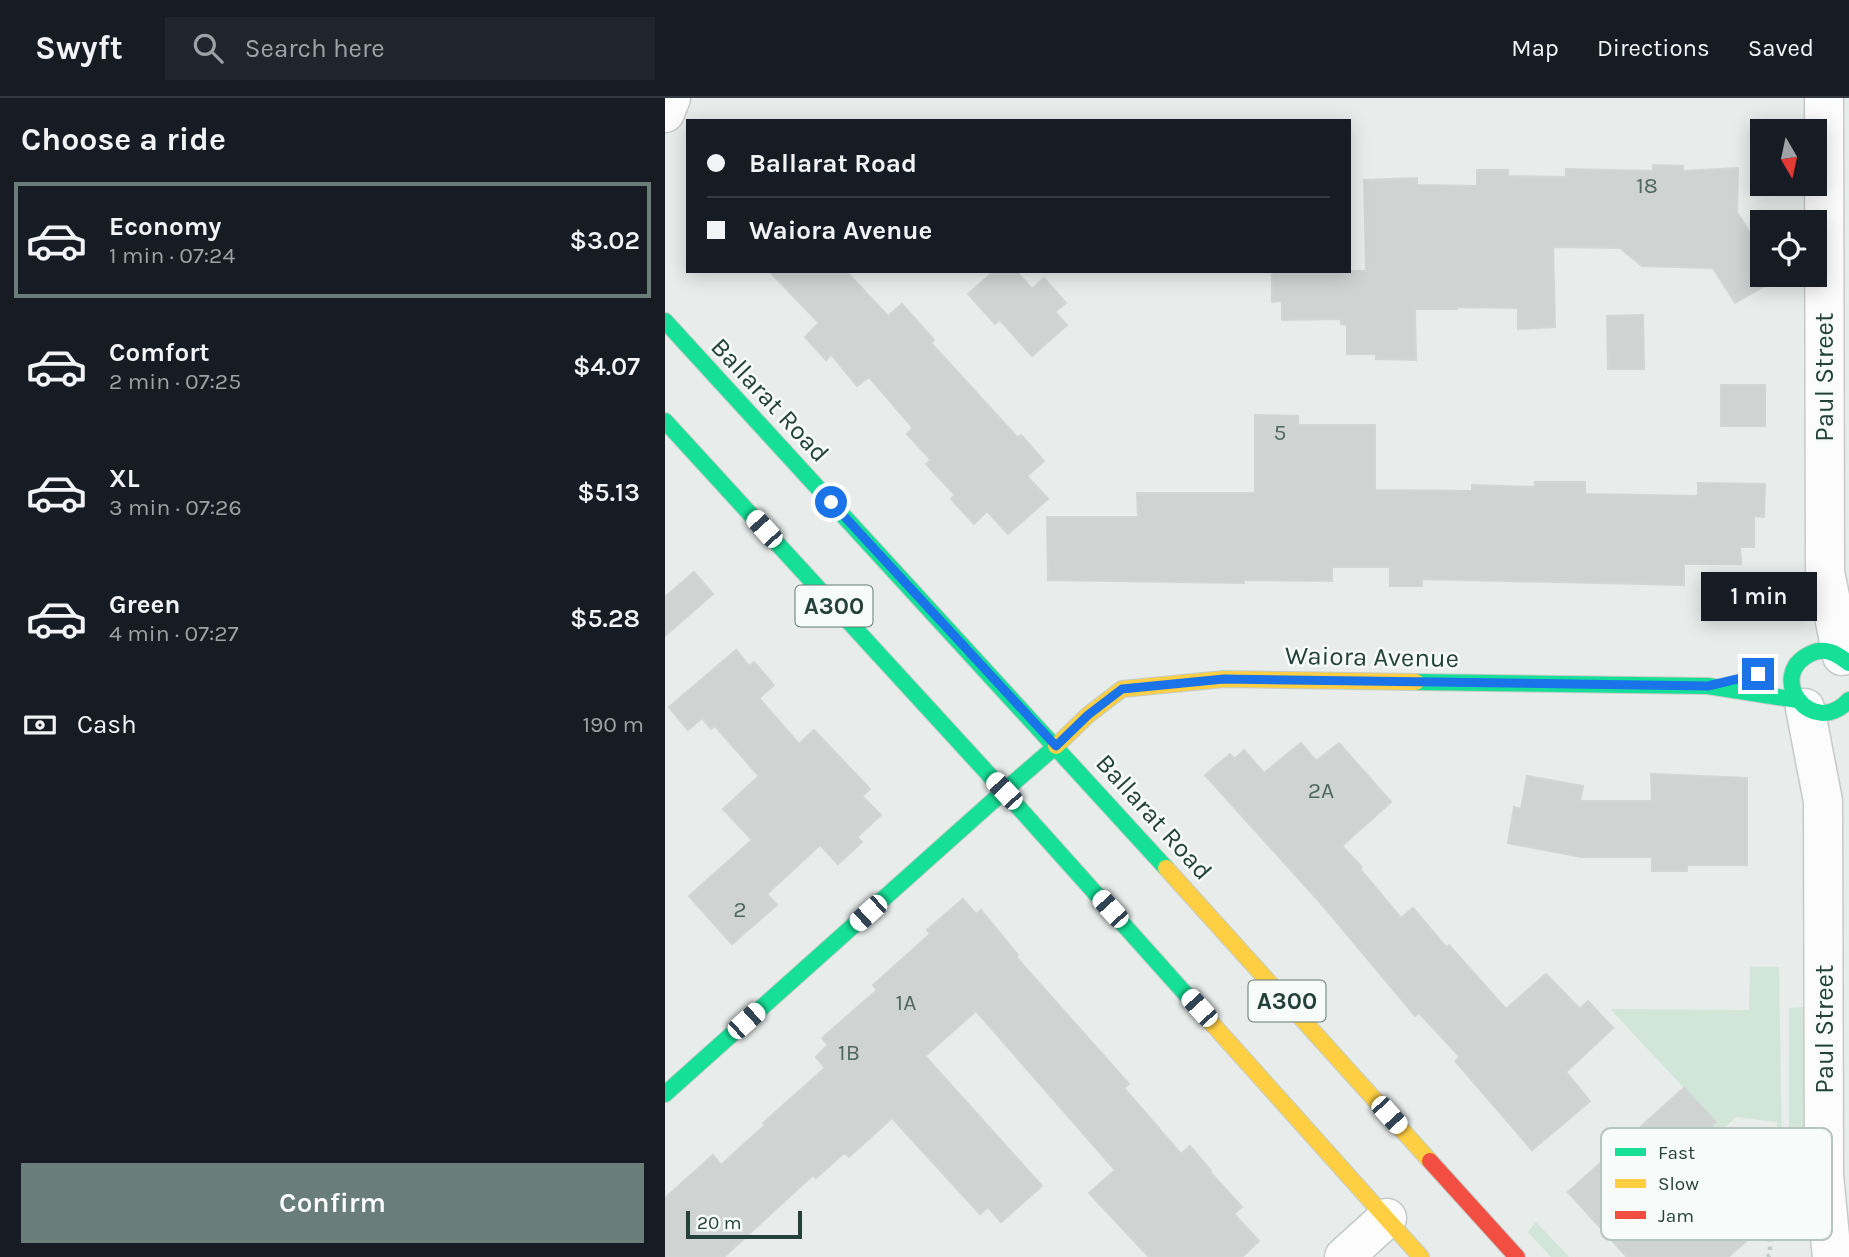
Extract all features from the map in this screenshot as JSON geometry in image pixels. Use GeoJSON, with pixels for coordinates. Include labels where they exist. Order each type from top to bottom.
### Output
{"type":"FeatureCollection","features":[{"type":"Feature","properties":{"kind":"main road","name":"Ballarat Road"},"geometry":{"type":"LineString","coordinates":[[665,321],[1056,746],[1517,1257]]}},
{"type":"Feature","properties":{"kind":"main road","name":"A300"},"geometry":{"type":"LineString","coordinates":[[665,421],[1004,791],[1421,1257]]}},
{"type":"Feature","properties":{"kind":"main road"},"geometry":{"type":"LineString","coordinates":[[1801,704],[1791,682],[1792,672],[1816,661]]}},
{"type":"Feature","properties":{"kind":"main road","name":"Waiora Avenue"},"geometry":{"type":"LineString","coordinates":[[1708,686],[1746,677]]}},
{"type":"Feature","properties":{"kind":"main road","name":"Waiora Avenue"},"geometry":{"type":"LineString","coordinates":[[665,1094],[1088,715],[1122,689],[1224,679],[1708,686],[1801,704],[1814,712],[1824,713],[1846,703]]}},
{"type":"Feature","properties":{"kind":"street"},"geometry":{"type":"LineString","coordinates":[[665,113],[671,98]]}},
{"type":"Feature","properties":{"kind":"street","name":"Paul Street"},"geometry":{"type":"LineString","coordinates":[[1816,661],[1825,572],[1823,98]]}},
{"type":"Feature","properties":{"kind":"street","name":"Paul Street"},"geometry":{"type":"LineString","coordinates":[[1823,801],[1846,703]]}},
{"type":"Feature","properties":{"kind":"street","name":"Paul Street"},"geometry":{"type":"LineString","coordinates":[[1801,704],[1823,801],[1824,1128]]}},
{"type":"Feature","properties":{"kind":"street"},"geometry":{"type":"LineString","coordinates":[[1344,1257],[1387,1218]]}},
{"type":"Feature","properties":{"kind":"path"},"geometry":{"type":"LineString","coordinates":[[1767,1257],[1770,1255],[1770,1240]]}},
{"type":"Feature","properties":{"kind":"green space"},"geometry":{"type":"Polygon","coordinates":[[[1750,967],[1779,967],[1782,1128],[1777,1128],[1777,1122],[1736,1117],[1724,1128],[1710,1128],[1716,1122],[1610,1009],[1749,1010],[1750,967]]]}},
{"type":"Feature","properties":{"kind":"green space"},"geometry":{"type":"Polygon","coordinates":[[[1804,1007],[1804,1128],[1789,1128],[1789,1008],[1804,1007]]]}},
{"type":"Feature","properties":{"kind":"green space"},"geometry":{"type":"Polygon","coordinates":[[[1536,1222],[1569,1257],[1551,1257],[1528,1232],[1536,1222]]]}},
{"type":"Feature","properties":{"kind":"building"},"geometry":{"type":"Polygon","coordinates":[[[1653,165],[1683,166],[1683,171],[1738,168],[1737,212],[1750,233],[1750,287],[1763,287],[1735,303],[1713,268],[1642,266],[1620,248],[1553,247],[1555,327],[1518,329],[1518,308],[1415,309],[1416,360],[1376,359],[1376,354],[1347,354],[1347,325],[1341,324],[1341,319],[1282,320],[1282,301],[1272,302],[1272,273],[1366,271],[1364,180],[1417,178],[1417,185],[1477,186],[1477,170],[1508,170],[1508,176],[1566,177],[1566,169],[1653,171],[1653,165]]]}},
{"type":"Feature","properties":{"kind":"building"},"geometry":{"type":"Polygon","coordinates":[[[771,273],[848,273],[888,316],[902,304],[934,340],[931,343],[1018,438],[1021,435],[1044,461],[1027,476],[1048,499],[1008,534],[987,511],[974,524],[951,499],[955,495],[926,464],[931,460],[907,434],[913,428],[869,377],[857,386],[831,354],[826,360],[805,337],[819,323],[771,273]]]}},
{"type":"Feature","properties":{"kind":"building"},"geometry":{"type":"Polygon","coordinates":[[[992,273],[1018,273],[1032,289],[1044,278],[1066,303],[1055,312],[1067,325],[1032,356],[1000,320],[995,324],[968,294],[992,273]]]}},
{"type":"Feature","properties":{"kind":"building"},"geometry":{"type":"Polygon","coordinates":[[[1643,315],[1644,369],[1608,369],[1607,316],[1643,315]]]}},
{"type":"Feature","properties":{"kind":"building"},"geometry":{"type":"Polygon","coordinates":[[[1721,385],[1765,385],[1765,426],[1721,426],[1721,385]]]}},
{"type":"Feature","properties":{"kind":"building"},"geometry":{"type":"Polygon","coordinates":[[[1255,415],[1298,416],[1298,425],[1375,425],[1375,490],[1472,491],[1472,485],[1535,487],[1535,482],[1585,482],[1585,494],[1698,496],[1698,483],[1765,484],[1764,517],[1754,516],[1754,547],[1740,547],[1741,564],[1684,564],[1684,585],[1422,579],[1422,586],[1390,586],[1390,567],[1332,567],[1332,581],[1244,580],[1244,583],[1048,580],[1047,517],[1138,517],[1137,493],[1255,493],[1255,415]]]}},
{"type":"Feature","properties":{"kind":"building"},"geometry":{"type":"Polygon","coordinates":[[[694,572],[713,594],[665,636],[665,597],[694,572]]]}},
{"type":"Feature","properties":{"kind":"building"},"geometry":{"type":"Polygon","coordinates":[[[736,650],[749,666],[754,662],[774,685],[759,698],[799,744],[814,730],[870,789],[862,796],[881,815],[857,837],[862,842],[838,864],[820,845],[767,894],[777,905],[732,944],[689,896],[752,840],[723,809],[759,776],[715,726],[711,729],[702,718],[688,730],[669,707],[736,650]]]}},
{"type":"Feature","properties":{"kind":"building"},"geometry":{"type":"Polygon","coordinates":[[[1301,743],[1316,761],[1339,743],[1391,802],[1342,846],[1362,867],[1360,869],[1401,918],[1413,908],[1446,947],[1449,945],[1506,1009],[1546,974],[1580,1009],[1588,1001],[1613,1028],[1566,1072],[1590,1101],[1532,1150],[1455,1061],[1460,1057],[1419,1013],[1415,1016],[1325,908],[1205,775],[1230,754],[1235,759],[1244,750],[1264,773],[1301,743]]]}},
{"type":"Feature","properties":{"kind":"building"},"geometry":{"type":"Polygon","coordinates":[[[1651,774],[1747,778],[1747,865],[1687,865],[1687,871],[1652,871],[1652,857],[1581,857],[1508,843],[1514,807],[1521,809],[1527,776],[1583,786],[1580,801],[1652,801],[1651,774]]]}},
{"type":"Feature","properties":{"kind":"building"},"geometry":{"type":"Polygon","coordinates":[[[963,899],[976,914],[981,910],[1018,955],[1016,957],[1129,1084],[1124,1088],[1181,1154],[1190,1146],[1242,1207],[1234,1214],[1259,1241],[1242,1257],[1149,1257],[1089,1193],[1115,1170],[976,1011],[925,1056],[1042,1186],[1001,1222],[988,1207],[980,1214],[892,1118],[849,1157],[844,1153],[816,1178],[813,1175],[724,1257],[665,1257],[665,1198],[713,1155],[721,1165],[825,1068],[816,1057],[828,1045],[822,1038],[877,990],[873,985],[930,934],[927,930],[963,899]]]}},
{"type":"Feature","properties":{"kind":"building"},"geometry":{"type":"Polygon","coordinates":[[[1684,1088],[1716,1122],[1710,1128],[1639,1128],[1684,1088]]]}},
{"type":"Feature","properties":{"kind":"building"},"geometry":{"type":"Polygon","coordinates":[[[1601,1162],[1601,1228],[1568,1192],[1601,1162]]]}},
{"type":"Feature","properties":{"kind":"building"},"geometry":{"type":"Polygon","coordinates":[[[1612,1240],[1748,1240],[1728,1257],[1627,1257],[1612,1240]]]}},
{"type":"Feature","properties":{"kind":"traffic: fast"},"geometry":{"type":"LineString","coordinates":[[665,321],[1166,868]]}},
{"type":"Feature","properties":{"kind":"traffic: fast"},"geometry":{"type":"LineString","coordinates":[[665,421],[1004,791],[1191,1000]]}},
{"type":"Feature","properties":{"kind":"traffic: fast"},"geometry":{"type":"LineString","coordinates":[[1849,663],[1831,652],[1815,652],[1797,664],[1792,676],[1793,689],[1799,700],[1809,709],[1821,713],[1835,710],[1849,700]]}},
{"type":"Feature","properties":{"kind":"traffic: fast"},"geometry":{"type":"LineString","coordinates":[[1416,682],[1708,686],[1797,700]]}},
{"type":"Feature","properties":{"kind":"traffic: fast"},"geometry":{"type":"LineString","coordinates":[[1004,791],[1056,746]]}},
{"type":"Feature","properties":{"kind":"traffic: fast"},"geometry":{"type":"LineString","coordinates":[[665,1094],[1004,791]]}},
{"type":"Feature","properties":{"kind":"traffic: slow"},"geometry":{"type":"LineString","coordinates":[[1056,746],[1088,715],[1122,689],[1224,679],[1416,682]]}},
{"type":"Feature","properties":{"kind":"traffic: slow"},"geometry":{"type":"LineString","coordinates":[[1166,868],[1430,1161]]}},
{"type":"Feature","properties":{"kind":"traffic: slow"},"geometry":{"type":"LineString","coordinates":[[1191,1000],[1421,1257]]}},
{"type":"Feature","properties":{"kind":"traffic: jam"},"geometry":{"type":"LineString","coordinates":[[1430,1161],[1517,1257]]}},
{"type":"Feature","properties":{"kind":"route"},"geometry":{"type":"LineString","coordinates":[[831,502],[1056,746],[1088,715],[1122,689],[1199,681],[1224,679],[1708,686],[1758,674]]}}]}
